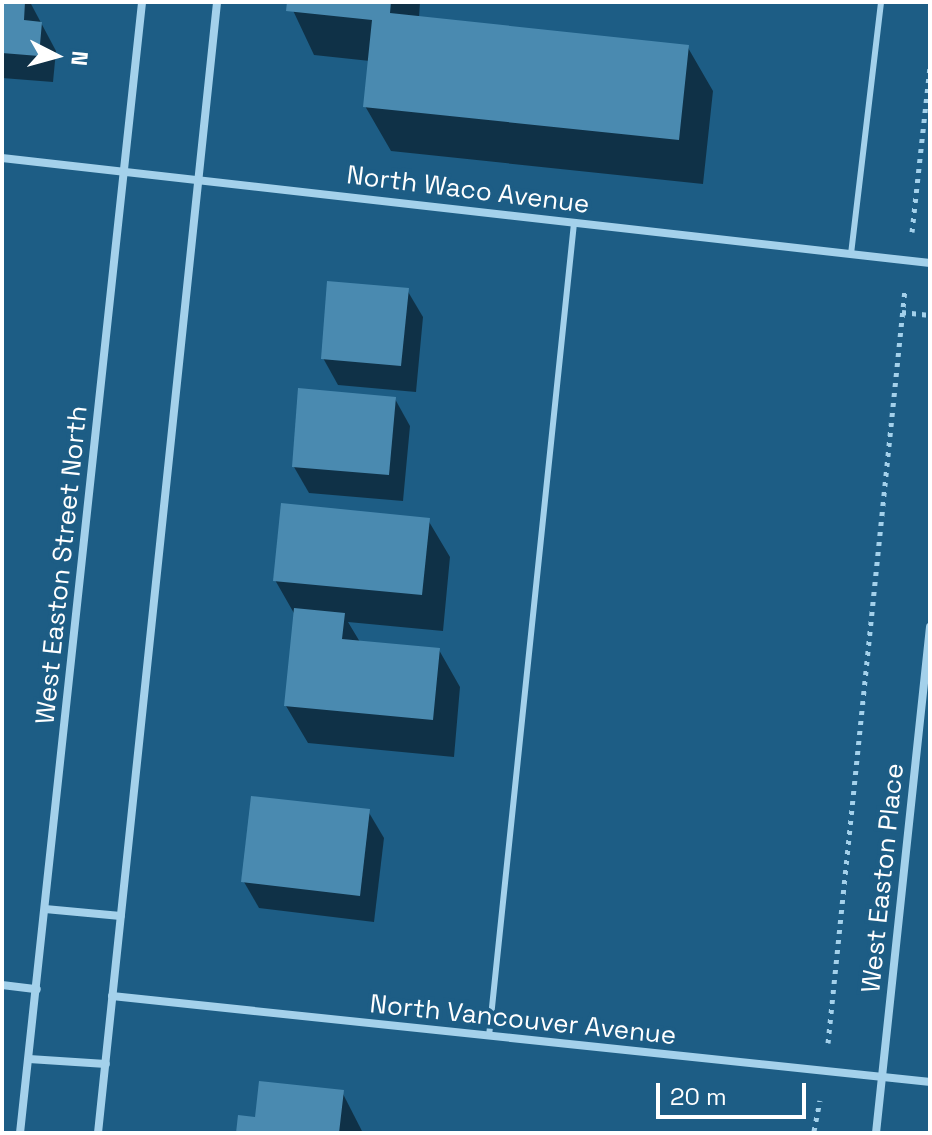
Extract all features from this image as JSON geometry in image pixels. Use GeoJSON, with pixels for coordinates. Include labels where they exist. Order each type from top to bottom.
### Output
{"type":"FeatureCollection","features":[{"type":"Feature","properties":{"kind":"street","name":"West Easton Street North"},"geometry":{"type":"LineString","coordinates":[[20,1133],[142,2]]}},
{"type":"Feature","properties":{"kind":"street"},"geometry":{"type":"LineString","coordinates":[[98,1133],[217,2]]}},
{"type":"Feature","properties":{"kind":"street","name":"North Waco Avenue"},"geometry":{"type":"LineString","coordinates":[[2,158],[930,263]]}},
{"type":"Feature","properties":{"kind":"street","name":"West Easton Place"},"geometry":{"type":"LineString","coordinates":[[876,1133],[930,627]]}},
{"type":"Feature","properties":{"kind":"street"},"geometry":{"type":"LineString","coordinates":[[45,909],[121,916]]}},
{"type":"Feature","properties":{"kind":"street"},"geometry":{"type":"LineString","coordinates":[[2,985],[37,989]]}},
{"type":"Feature","properties":{"kind":"street","name":"North Vancouver Avenue"},"geometry":{"type":"LineString","coordinates":[[112,996],[930,1082]]}},
{"type":"Feature","properties":{"kind":"street"},"geometry":{"type":"LineString","coordinates":[[29,1059],[106,1064]]}},
{"type":"Feature","properties":{"kind":"lane"},"geometry":{"type":"LineString","coordinates":[[851,254],[881,2]]}},
{"type":"Feature","properties":{"kind":"lane"},"geometry":{"type":"LineString","coordinates":[[489,1036],[574,223]]}},
{"type":"Feature","properties":{"kind":"path"},"geometry":{"type":"LineString","coordinates":[[814,1131],[825,1072],[930,66]]}},
{"type":"Feature","properties":{"kind":"path"},"geometry":{"type":"LineString","coordinates":[[902,312],[930,315]]}},
{"type":"Feature","properties":{"kind":"building"},"geometry":{"type":"Polygon","coordinates":[[[2,2],[25,2],[24,20],[42,22],[39,56],[2,53],[2,2]]]}},
{"type":"Feature","properties":{"kind":"building"},"geometry":{"type":"Polygon","coordinates":[[[287,2],[391,2],[390,13],[689,45],[679,140],[363,107],[372,20],[286,11],[287,2]]]}},
{"type":"Feature","properties":{"kind":"building"},"geometry":{"type":"Polygon","coordinates":[[[327,281],[409,288],[401,366],[321,359],[327,281]]]}},
{"type":"Feature","properties":{"kind":"building"},"geometry":{"type":"Polygon","coordinates":[[[298,388],[396,397],[389,475],[292,467],[298,388]]]}},
{"type":"Feature","properties":{"kind":"building"},"geometry":{"type":"Polygon","coordinates":[[[281,503],[430,518],[422,595],[273,581],[281,503]]]}},
{"type":"Feature","properties":{"kind":"building"},"geometry":{"type":"Polygon","coordinates":[[[294,608],[345,613],[342,639],[440,648],[433,720],[284,706],[294,608]]]}},
{"type":"Feature","properties":{"kind":"building"},"geometry":{"type":"Polygon","coordinates":[[[251,796],[370,809],[360,896],[241,882],[251,796]]]}},
{"type":"Feature","properties":{"kind":"building"},"geometry":{"type":"Polygon","coordinates":[[[259,1081],[344,1090],[339,1133],[236,1133],[238,1115],[255,1117],[259,1081]]]}}]}
